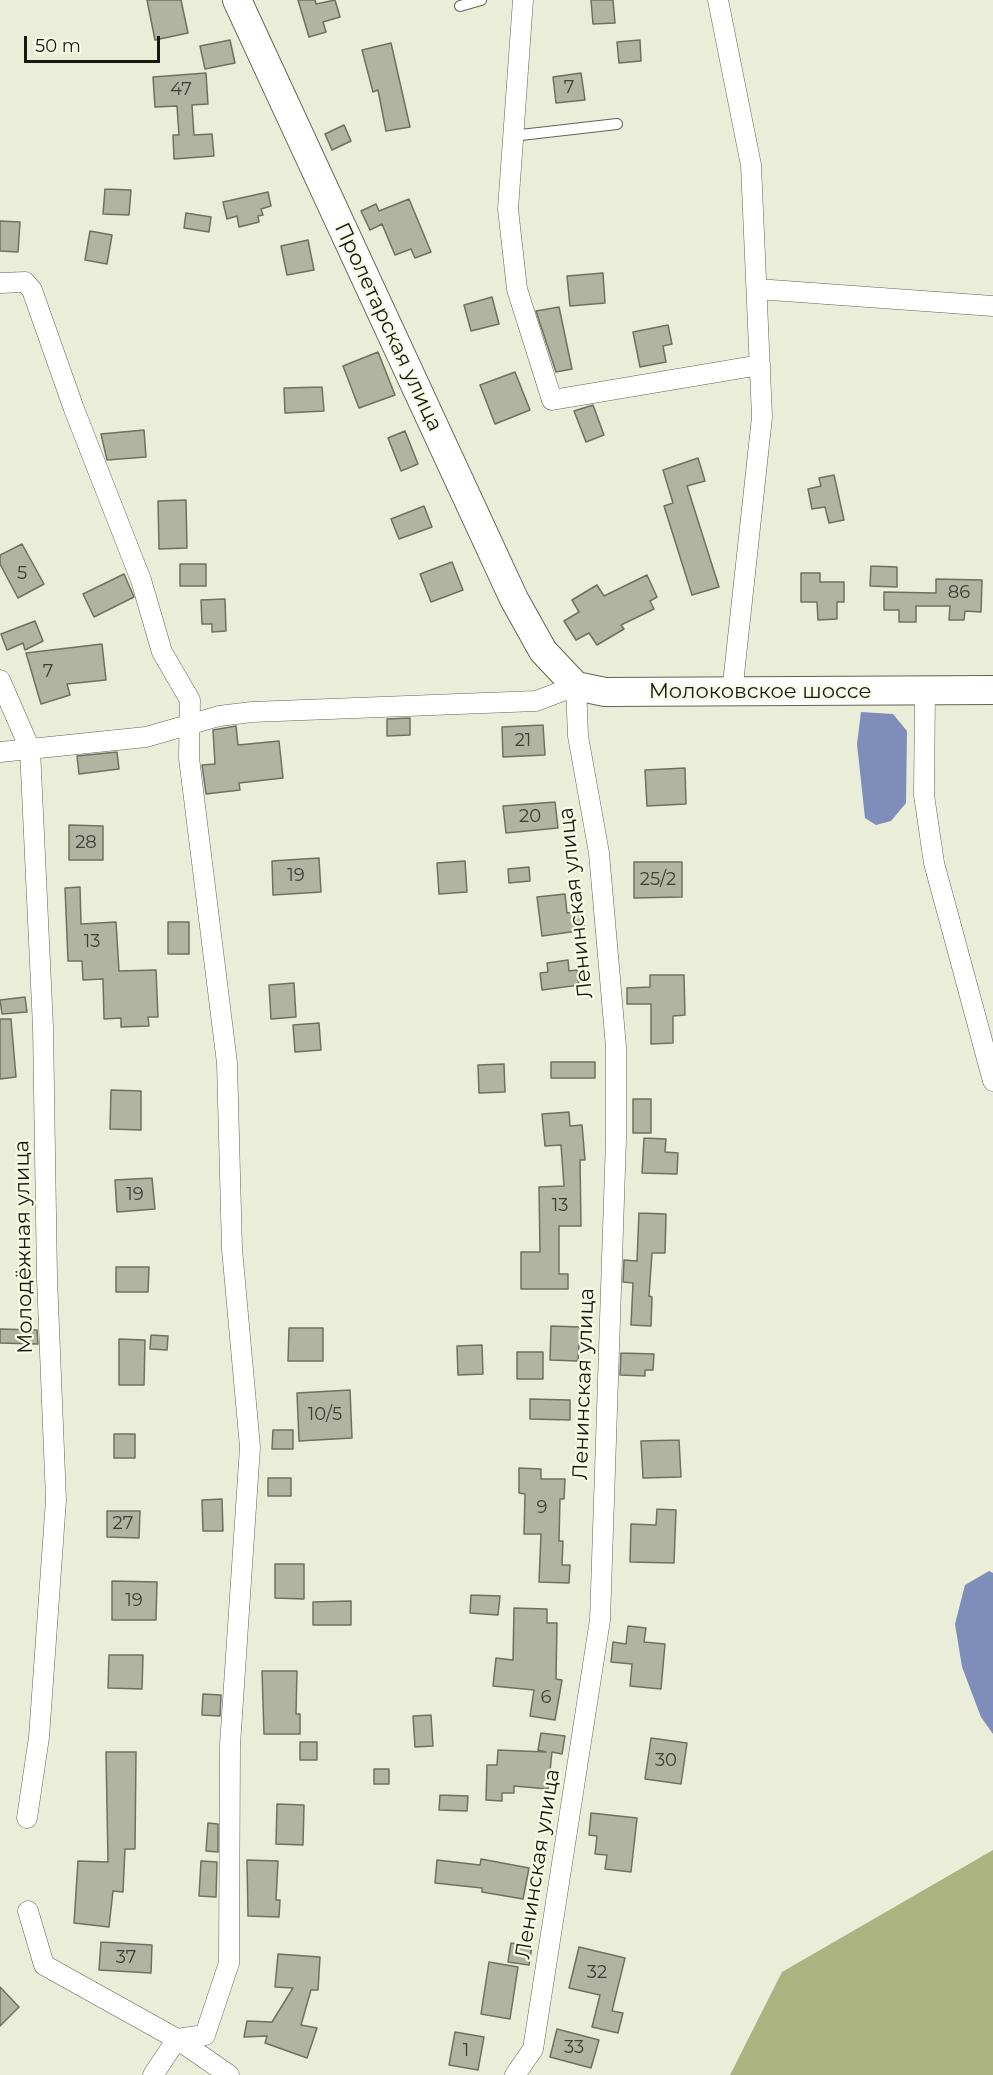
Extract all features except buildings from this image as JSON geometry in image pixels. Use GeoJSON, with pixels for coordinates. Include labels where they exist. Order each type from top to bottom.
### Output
{"type":"FeatureCollection","features":[{"type":"Feature","properties":{"kind":"main road","name":"Пролетарская улица"},"geometry":{"type":"LineString","coordinates":[[237,0],[513,598],[543,651],[576,687]]}},
{"type":"Feature","properties":{"kind":"main road","name":"Молоковское шоссе"},"geometry":{"type":"LineString","coordinates":[[576,687],[604,692],[732,693],[993,690]]}},
{"type":"Feature","properties":{"kind":"street"},"geometry":{"type":"LineString","coordinates":[[523,0],[508,209],[517,289],[552,400],[760,365]]}},
{"type":"Feature","properties":{"kind":"street"},"geometry":{"type":"LineString","coordinates":[[718,0],[751,165],[762,417],[732,693]]}},
{"type":"Feature","properties":{"kind":"street"},"geometry":{"type":"LineString","coordinates":[[0,283],[25,282],[32,290],[74,409],[141,580],[162,652],[190,700],[189,758],[227,1063],[232,1249],[250,1447],[230,1744],[229,1963],[205,2035],[177,2039],[153,2075]]}},
{"type":"Feature","properties":{"kind":"street"},"geometry":{"type":"LineString","coordinates":[[757,289],[993,306]]}},
{"type":"Feature","properties":{"kind":"street","name":"Молодёжная улица"},"geometry":{"type":"LineString","coordinates":[[0,680],[30,749],[43,1028],[47,1278],[56,1500],[39,1737],[27,1818]]}},
{"type":"Feature","properties":{"kind":"street"},"geometry":{"type":"LineString","coordinates":[[0,752],[147,736],[190,724],[252,712],[536,701],[576,687]]}},
{"type":"Feature","properties":{"kind":"street","name":"Ленинская улица"},"geometry":{"type":"LineString","coordinates":[[514,2075],[533,2049],[600,1620],[616,1139],[616,1047],[599,853],[578,736],[576,687]]}},
{"type":"Feature","properties":{"kind":"street"},"geometry":{"type":"LineString","coordinates":[[925,691],[924,795],[934,863],[993,1081]]}},
{"type":"Feature","properties":{"kind":"street"},"geometry":{"type":"LineString","coordinates":[[28,1911],[44,1965],[177,2039],[229,2075]]}},
{"type":"Feature","properties":{"kind":"lane"},"geometry":{"type":"LineString","coordinates":[[460,6],[481,0]]}},
{"type":"Feature","properties":{"kind":"lane"},"geometry":{"type":"LineString","coordinates":[[512,136],[617,124]]}},
{"type":"Feature","properties":{"kind":"green space"},"geometry":{"type":"Polygon","coordinates":[[[993,1850],[993,2075],[730,2075],[782,1972],[993,1850]]]}},
{"type":"Feature","properties":{"kind":"water"},"geometry":{"type":"Polygon","coordinates":[[[861,712],[893,714],[907,731],[906,803],[891,821],[876,825],[865,818],[857,744],[861,712]]]}},
{"type":"Feature","properties":{"kind":"water"},"geometry":{"type":"Polygon","coordinates":[[[989,1571],[993,1573],[993,1734],[981,1717],[962,1667],[955,1624],[965,1585],[989,1571]]]}}]}
